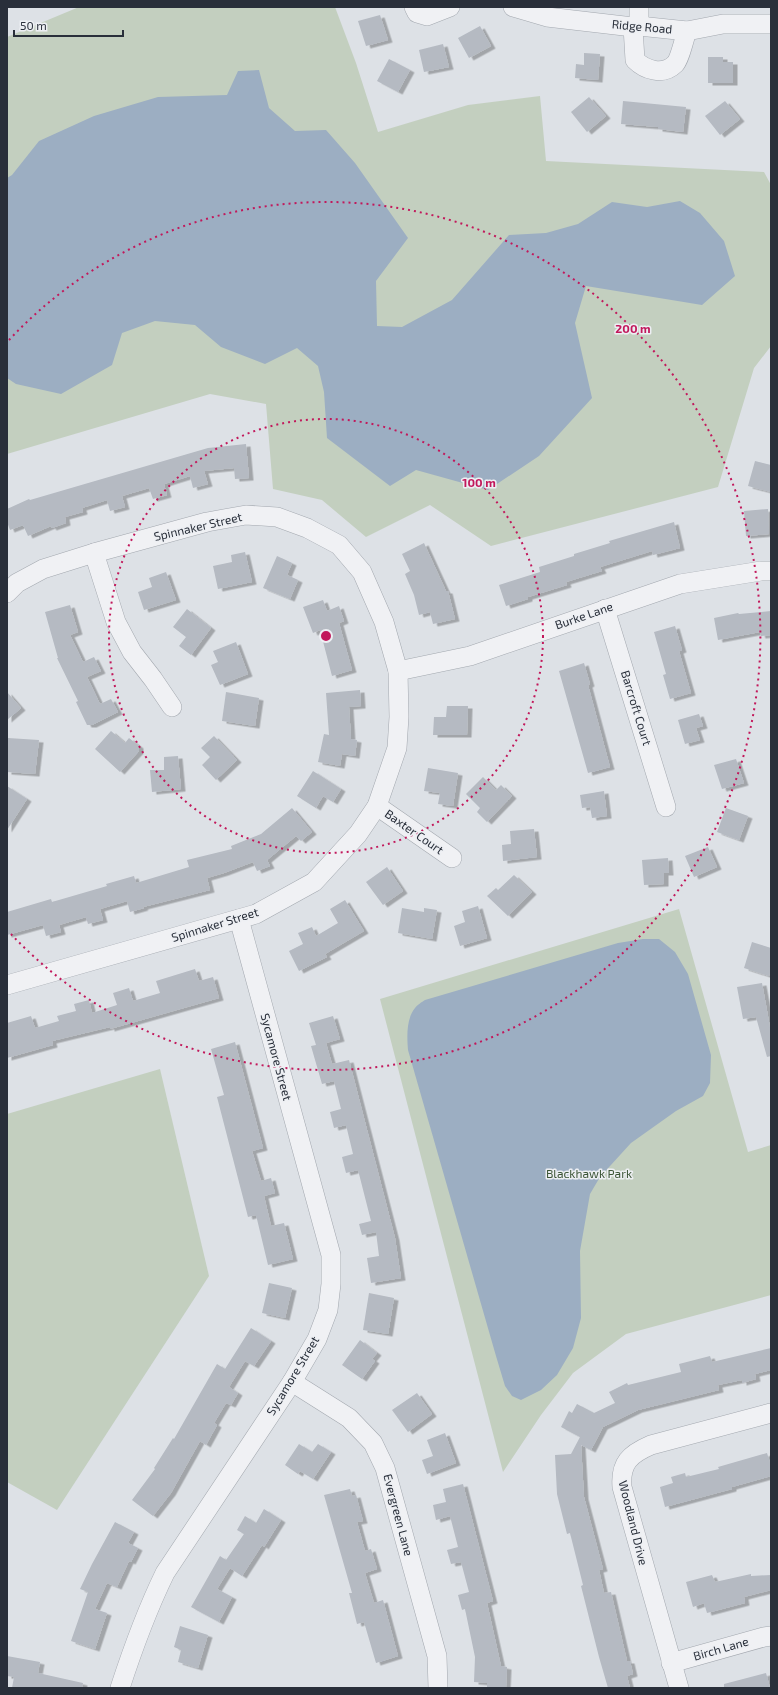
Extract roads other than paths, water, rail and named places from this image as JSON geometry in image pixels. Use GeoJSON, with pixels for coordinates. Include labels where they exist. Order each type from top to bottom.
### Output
{"type":"FeatureCollection","features":[{"type":"Feature","properties":{"kind":"street"},"geometry":{"type":"LineString","coordinates":[[414,7],[417,13],[427,16],[450,7]]}},
{"type":"Feature","properties":{"kind":"street","name":"Ridge Road"},"geometry":{"type":"LineString","coordinates":[[513,7],[547,16],[687,31],[723,24],[771,24]]}},
{"type":"Feature","properties":{"kind":"street"},"geometry":{"type":"LineString","coordinates":[[639,7],[636,26],[635,60],[642,67],[658,72],[675,64],[687,31]]}},
{"type":"Feature","properties":{"kind":"street","name":"Spinnaker Street"},"geometry":{"type":"LineString","coordinates":[[7,593],[17,584],[43,569],[94,553],[207,522],[246,515],[277,517],[307,528],[339,545],[362,572],[384,622],[398,671],[399,717],[397,748],[377,806],[358,834],[314,882],[256,914],[7,985]]}},
{"type":"Feature","properties":{"kind":"street"},"geometry":{"type":"LineString","coordinates":[[94,553],[116,622],[132,652],[172,707]]}},
{"type":"Feature","properties":{"kind":"street","name":"Burke Lane"},"geometry":{"type":"LineString","coordinates":[[398,671],[470,656],[680,584],[761,571],[771,571]]}},
{"type":"Feature","properties":{"kind":"street","name":"Barcroft Court"},"geometry":{"type":"LineString","coordinates":[[606,609],[666,807]]}},
{"type":"Feature","properties":{"kind":"street","name":"Baxter Court"},"geometry":{"type":"LineString","coordinates":[[377,806],[452,858]]}},
{"type":"Feature","properties":{"kind":"street","name":"Sycamore Street"},"geometry":{"type":"LineString","coordinates":[[120,1688],[138,1633],[165,1573],[292,1382],[317,1340],[328,1310],[331,1284],[331,1255],[239,919]]}},
{"type":"Feature","properties":{"kind":"street","name":"Evergreen Lane"},"geometry":{"type":"LineString","coordinates":[[292,1382],[349,1418],[373,1443],[386,1468],[437,1656],[438,1688]]}},
{"type":"Feature","properties":{"kind":"street","name":"Woodland Drive"},"geometry":{"type":"LineString","coordinates":[[679,1688],[622,1486],[621,1476],[624,1467],[637,1451],[651,1445],[771,1413]]}},
{"type":"Feature","properties":{"kind":"street","name":"Birch Lane"},"geometry":{"type":"LineString","coordinates":[[671,1663],[771,1636]]}},
{"type":"Feature","properties":{"kind":"water"},"geometry":{"type":"Polygon","coordinates":[[[259,70],[269,108],[295,131],[326,130],[355,163],[408,238],[376,281],[377,326],[402,327],[452,300],[509,235],[546,233],[578,224],[612,202],[647,207],[680,201],[700,213],[724,241],[735,276],[702,305],[586,286],[575,323],[592,398],[539,456],[488,490],[416,470],[390,486],[327,438],[324,392],[318,366],[297,348],[265,364],[221,347],[195,325],[155,321],[122,333],[112,365],[61,394],[16,384],[7,378],[7,178],[12,175],[39,141],[94,116],[158,97],[227,95],[238,71],[259,70]]]}},
{"type":"Feature","properties":{"kind":"water"},"geometry":{"type":"Polygon","coordinates":[[[643,939],[659,939],[675,952],[688,974],[711,1055],[710,1083],[703,1096],[676,1111],[631,1143],[600,1177],[590,1194],[580,1251],[581,1318],[573,1348],[557,1375],[541,1390],[521,1400],[512,1396],[505,1386],[496,1356],[408,1050],[407,1034],[410,1017],[416,1007],[425,1000],[618,943],[643,939]]]}},
{"type":"Feature","properties":{"kind":"park label","name":"Blackhawk Park"},"geometry":{"type":"Point","coordinates":[589,1174]}}]}
